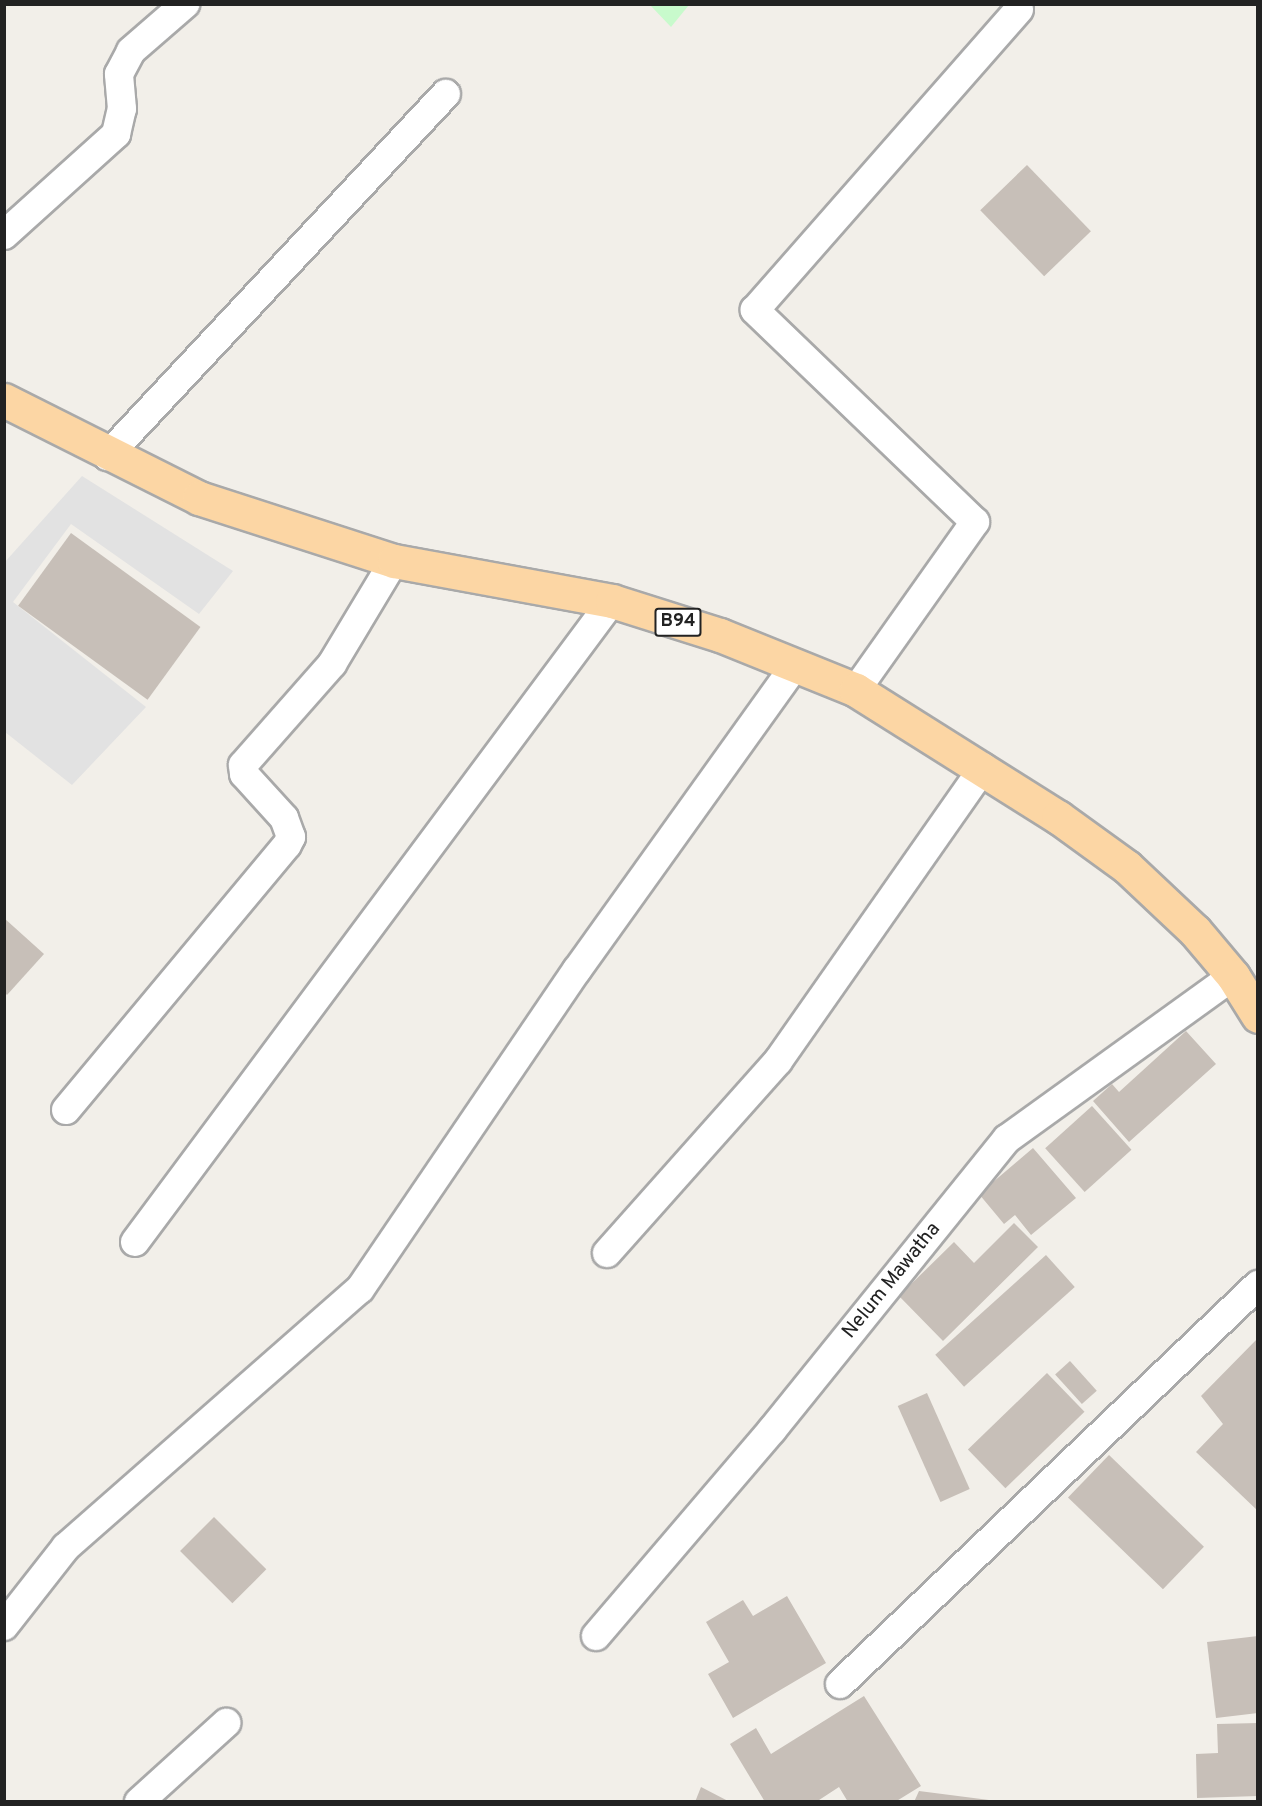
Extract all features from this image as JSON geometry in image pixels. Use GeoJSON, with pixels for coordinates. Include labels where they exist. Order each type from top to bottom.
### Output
{"type":"FeatureCollection","features":[{"type":"Feature","properties":{"kind":"main road","name":"B94"},"geometry":{"type":"LineString","coordinates":[[4,400],[107,456],[199,498],[394,561],[612,602],[720,635],[794,667],[856,690],[982,768],[1127,867],[1233,976],[1257,1016]]}},
{"type":"Feature","properties":{"kind":"street"},"geometry":{"type":"LineString","coordinates":[[4,235],[116,134],[122,109],[119,74],[131,51],[184,4]]}},
{"type":"Feature","properties":{"kind":"street"},"geometry":{"type":"LineString","coordinates":[[856,690],[975,522],[755,310],[1019,9]]}},
{"type":"Feature","properties":{"kind":"street"},"geometry":{"type":"LineString","coordinates":[[107,456],[446,94]]}},
{"type":"Feature","properties":{"kind":"street"},"geometry":{"type":"LineString","coordinates":[[66,1110],[287,845],[291,837],[284,818],[244,774],[243,765],[332,664],[394,561]]}},
{"type":"Feature","properties":{"kind":"street"},"geometry":{"type":"LineString","coordinates":[[135,1242],[612,602]]}},
{"type":"Feature","properties":{"kind":"street"},"geometry":{"type":"LineString","coordinates":[[4,1626],[66,1547],[360,1289],[577,970],[794,667]]}},
{"type":"Feature","properties":{"kind":"street"},"geometry":{"type":"LineString","coordinates":[[607,1253],[778,1061],[982,768]]}},
{"type":"Feature","properties":{"kind":"street","name":"Nelum Mawatha"},"geometry":{"type":"LineString","coordinates":[[596,1636],[772,1430],[1007,1139],[1233,976]]}},
{"type":"Feature","properties":{"kind":"street"},"geometry":{"type":"LineString","coordinates":[[840,1683],[1257,1285]]}},
{"type":"Feature","properties":{"kind":"street"},"geometry":{"type":"LineString","coordinates":[[139,1802],[226,1723]]}},
{"type":"Feature","properties":{"kind":"green space"},"geometry":{"type":"Polygon","coordinates":[[[650,5],[689,5],[671,27],[650,5]]]}},
{"type":"Feature","properties":{"kind":"shaded area"},"geometry":{"type":"Polygon","coordinates":[[[82,476],[233,571],[199,614],[71,524],[13,602],[146,707],[72,785],[5,732],[4,563],[82,476]]]}},
{"type":"Feature","properties":{"kind":"building"},"geometry":{"type":"Polygon","coordinates":[[[1027,165],[1091,231],[1044,276],[980,210],[1027,165]]]}},
{"type":"Feature","properties":{"kind":"building"},"geometry":{"type":"Polygon","coordinates":[[[71,533],[200,627],[148,700],[18,606],[71,533]]]}},
{"type":"Feature","properties":{"kind":"building"},"geometry":{"type":"Polygon","coordinates":[[[4,918],[44,954],[7,995],[4,992],[4,918]]]}},
{"type":"Feature","properties":{"kind":"building"},"geometry":{"type":"Polygon","coordinates":[[[1186,1031],[1216,1064],[1129,1142],[1093,1101],[1112,1084],[1119,1092],[1186,1031]]]}},
{"type":"Feature","properties":{"kind":"building"},"geometry":{"type":"Polygon","coordinates":[[[1092,1106],[1131,1150],[1085,1192],[1045,1148],[1092,1106]]]}},
{"type":"Feature","properties":{"kind":"building"},"geometry":{"type":"Polygon","coordinates":[[[1033,1148],[1076,1198],[1031,1235],[1015,1215],[1004,1224],[979,1194],[1033,1148]]]}},
{"type":"Feature","properties":{"kind":"building"},"geometry":{"type":"Polygon","coordinates":[[[1014,1223],[1038,1247],[943,1341],[899,1296],[954,1242],[974,1263],[1014,1223]]]}},
{"type":"Feature","properties":{"kind":"building"},"geometry":{"type":"Polygon","coordinates":[[[1046,1255],[1075,1287],[964,1387],[935,1355],[1046,1255]]]}},
{"type":"Feature","properties":{"kind":"building"},"geometry":{"type":"Polygon","coordinates":[[[1258,1338],[1258,1511],[1196,1452],[1223,1424],[1201,1396],[1258,1338]]]}},
{"type":"Feature","properties":{"kind":"building"},"geometry":{"type":"Polygon","coordinates":[[[1070,1361],[1097,1391],[1082,1404],[1055,1374],[1070,1361]]]}},
{"type":"Feature","properties":{"kind":"building"},"geometry":{"type":"Polygon","coordinates":[[[1047,1373],[1085,1412],[1005,1488],[968,1449],[1047,1373]]]}},
{"type":"Feature","properties":{"kind":"building"},"geometry":{"type":"Polygon","coordinates":[[[927,1393],[970,1489],[940,1502],[898,1406],[927,1393]]]}},
{"type":"Feature","properties":{"kind":"building"},"geometry":{"type":"Polygon","coordinates":[[[1109,1455],[1204,1547],[1163,1589],[1068,1497],[1109,1455]]]}},
{"type":"Feature","properties":{"kind":"building"},"geometry":{"type":"Polygon","coordinates":[[[214,1517],[266,1569],[232,1603],[180,1551],[214,1517]]]}},
{"type":"Feature","properties":{"kind":"building"},"geometry":{"type":"Polygon","coordinates":[[[787,1596],[826,1663],[733,1718],[708,1674],[729,1662],[706,1622],[743,1600],[753,1616],[787,1596]]]}},
{"type":"Feature","properties":{"kind":"building"},"geometry":{"type":"Polygon","coordinates":[[[1258,1636],[1258,1713],[1216,1718],[1207,1642],[1258,1636]]]}},
{"type":"Feature","properties":{"kind":"building"},"geometry":{"type":"Polygon","coordinates":[[[864,1696],[921,1786],[895,1802],[848,1802],[839,1787],[816,1802],[765,1802],[730,1744],[756,1728],[771,1754],[864,1696]]]}},
{"type":"Feature","properties":{"kind":"building"},"geometry":{"type":"Polygon","coordinates":[[[1258,1723],[1258,1796],[1197,1798],[1196,1754],[1218,1753],[1217,1724],[1258,1723]]]}},
{"type":"Feature","properties":{"kind":"building"},"geometry":{"type":"Polygon","coordinates":[[[701,1787],[730,1802],[695,1802],[701,1787]]]}},
{"type":"Feature","properties":{"kind":"building"},"geometry":{"type":"Polygon","coordinates":[[[919,1791],[989,1800],[989,1802],[914,1802],[919,1791]]]}}]}
